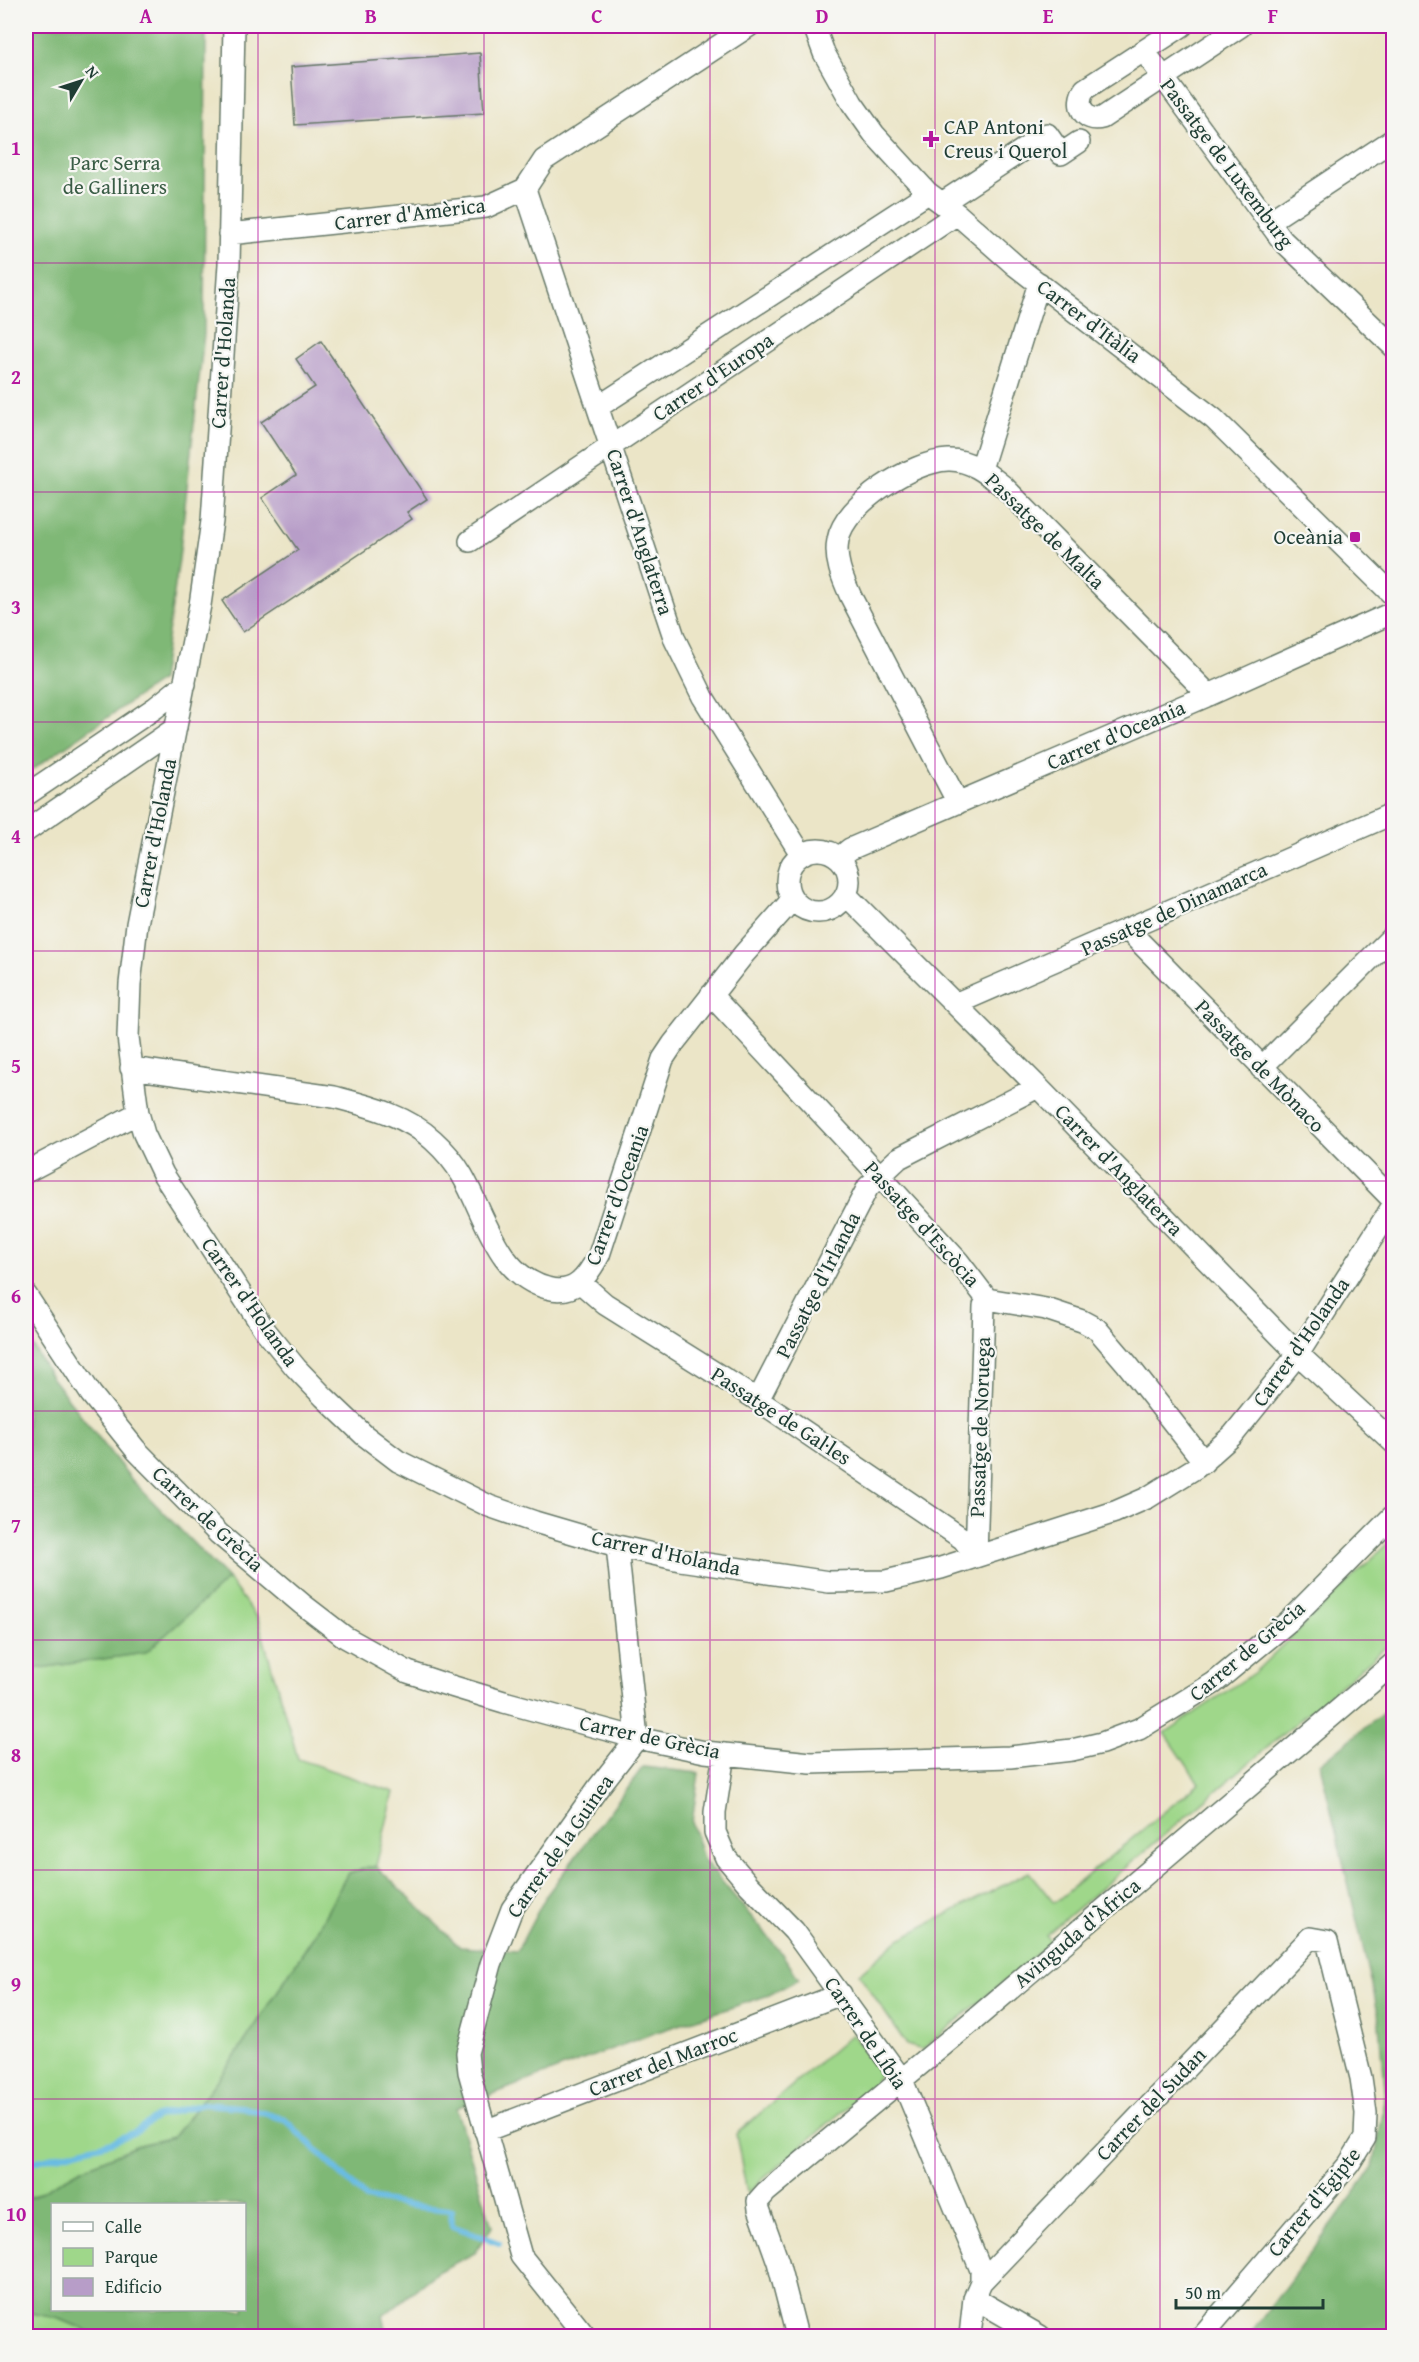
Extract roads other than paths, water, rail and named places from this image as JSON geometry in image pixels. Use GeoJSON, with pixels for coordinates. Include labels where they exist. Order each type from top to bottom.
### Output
{"type":"FeatureCollection","features":[{"type":"Feature","properties":{"kind":"street","name":"Carrer d'Holanda"},"geometry":{"type":"LineString","coordinates":[[234,26],[229,264],[212,521],[200,605],[137,924],[128,1037],[138,1113],[144,1134],[163,1174],[264,1329],[296,1368],[364,1435],[398,1461],[489,1506],[617,1546],[680,1560],[829,1582],[886,1581],[941,1568],[1115,1512],[1147,1498],[1204,1462],[1233,1435],[1298,1354],[1394,1203]]}},
{"type":"Feature","properties":{"kind":"street"},"geometry":{"type":"LineString","coordinates":[[525,189],[544,160],[749,26]]}},
{"type":"Feature","properties":{"kind":"street","name":"Carrer d'Itàlia"},"geometry":{"type":"LineString","coordinates":[[814,26],[824,53],[852,103],[879,141],[942,203],[1016,266],[1192,401],[1236,438],[1394,596]]}},
{"type":"Feature","properties":{"kind":"street"},"geometry":{"type":"LineString","coordinates":[[1182,26],[1085,89],[1079,103],[1083,111],[1089,117],[1102,118],[1241,26]]}},
{"type":"Feature","properties":{"kind":"street","name":"Passatge de Luxemburg"},"geometry":{"type":"LineString","coordinates":[[1144,51],[1268,222],[1289,246],[1394,347]]}},
{"type":"Feature","properties":{"kind":"street","name":"Carrer d'Europa"},"geometry":{"type":"LineString","coordinates":[[598,407],[942,203],[1047,134],[1061,154],[1079,142]]}},
{"type":"Feature","properties":{"kind":"street"},"geometry":{"type":"LineString","coordinates":[[1268,222],[1394,139]]}},
{"type":"Feature","properties":{"kind":"street","name":"Carrer d'Amèrica"},"geometry":{"type":"LineString","coordinates":[[229,234],[486,207],[525,189]]}},
{"type":"Feature","properties":{"kind":"street","name":"Carrer d'Anglaterra"},"geometry":{"type":"LineString","coordinates":[[525,189],[675,640],[689,670],[801,854]]}},
{"type":"Feature","properties":{"kind":"street","name":"Carrer d'Europa"},"geometry":{"type":"LineString","coordinates":[[470,541],[611,445],[942,203]]}},
{"type":"Feature","properties":{"kind":"street"},"geometry":{"type":"LineString","coordinates":[[981,469],[1039,283]]}},
{"type":"Feature","properties":{"kind":"street","name":"Passatge de Malta"},"geometry":{"type":"LineString","coordinates":[[958,803],[851,597],[841,572],[837,553],[838,538],[855,511],[885,486],[907,472],[928,464],[949,460],[981,469],[1004,487],[1209,695]]}},
{"type":"Feature","properties":{"kind":"street","name":"Carrer d'Oceania"},"geometry":{"type":"LineString","coordinates":[[839,858],[850,849],[1209,695],[1394,612]]}},
{"type":"Feature","properties":{"kind":"street"},"geometry":{"type":"LineString","coordinates":[[26,795],[155,708],[185,684]]}},
{"type":"Feature","properties":{"kind":"street"},"geometry":{"type":"LineString","coordinates":[[26,831],[176,728]]}},
{"type":"Feature","properties":{"kind":"street","name":"Passatge de Dinamarca"},"geometry":{"type":"LineString","coordinates":[[955,1004],[1394,813]]}},
{"type":"Feature","properties":{"kind":"street"},"geometry":{"type":"LineString","coordinates":[[811,850],[821,850],[839,858],[849,876],[846,895],[839,905],[827,912],[815,913],[802,909],[792,900],[788,891],[788,870],[801,854],[811,850]]}},
{"type":"Feature","properties":{"kind":"street","name":"Carrer d'Anglaterra"},"geometry":{"type":"LineString","coordinates":[[846,895],[1038,1087],[1298,1354],[1394,1443]]}},
{"type":"Feature","properties":{"kind":"street","name":"Carrer d'Oceania"},"geometry":{"type":"LineString","coordinates":[[131,1068],[334,1097],[363,1104],[400,1118],[417,1127],[434,1141],[455,1166],[472,1194],[497,1247],[523,1276],[536,1285],[553,1290],[568,1290],[581,1283],[590,1272],[608,1233],[663,1059],[744,954],[792,900]]}},
{"type":"Feature","properties":{"kind":"street","name":"Passatge de Mònaco"},"geometry":{"type":"LineString","coordinates":[[1127,929],[1394,1203]]}},
{"type":"Feature","properties":{"kind":"street"},"geometry":{"type":"LineString","coordinates":[[1261,1068],[1394,934]]}},
{"type":"Feature","properties":{"kind":"street","name":"Passatge d'Escòcia"},"geometry":{"type":"LineString","coordinates":[[711,995],[958,1261],[987,1299],[1046,1309],[1082,1321],[1097,1329],[1204,1462]]}},
{"type":"Feature","properties":{"kind":"street","name":"Passatge d'Irlanda"},"geometry":{"type":"LineString","coordinates":[[758,1400],[868,1187],[899,1158],[1038,1087]]}},
{"type":"Feature","properties":{"kind":"street"},"geometry":{"type":"LineString","coordinates":[[26,1172],[138,1113]]}},
{"type":"Feature","properties":{"kind":"street","name":"Passatge de Gal·les"},"geometry":{"type":"LineString","coordinates":[[581,1283],[605,1304],[758,1400],[963,1539],[976,1556]]}},
{"type":"Feature","properties":{"kind":"street","name":"Carrer de Grècia"},"geometry":{"type":"LineString","coordinates":[[26,1295],[91,1394],[136,1450],[219,1533],[293,1597],[345,1637],[408,1672],[504,1702],[637,1738],[705,1752],[811,1763],[998,1757],[1072,1750],[1111,1740],[1139,1729],[1188,1700],[1243,1660],[1288,1622],[1394,1515]]}},
{"type":"Feature","properties":{"kind":"street","name":"Passatge de Noruega"},"geometry":{"type":"LineString","coordinates":[[976,1556],[984,1306],[987,1299]]}},
{"type":"Feature","properties":{"kind":"street"},"geometry":{"type":"LineString","coordinates":[[617,1546],[637,1738]]}},
{"type":"Feature","properties":{"kind":"street","name":"Avinguda d'Àfrica"},"geometry":{"type":"LineString","coordinates":[[797,2337],[778,2262],[758,2201],[1394,1663]]}},
{"type":"Feature","properties":{"kind":"street","name":"Carrer de la Guinea"},"geometry":{"type":"LineString","coordinates":[[585,2337],[521,2256],[469,2072],[467,2053],[501,1934],[519,1900],[598,1788],[637,1738]]}},
{"type":"Feature","properties":{"kind":"street","name":"Carrer de Líbia"},"geometry":{"type":"LineString","coordinates":[[724,1754],[715,1812],[715,1832],[726,1858],[794,1931],[902,2080],[981,2271],[969,2337]]}},
{"type":"Feature","properties":{"kind":"street","name":"Carrer del Sudan"},"geometry":{"type":"LineString","coordinates":[[977,2290],[1310,1938],[1327,1941]]}},
{"type":"Feature","properties":{"kind":"street","name":"Carrer d'Egipte"},"geometry":{"type":"LineString","coordinates":[[1202,2337],[1349,2164],[1365,2138],[1366,2113],[1361,2078],[1327,1941]]}},
{"type":"Feature","properties":{"kind":"street","name":"Carrer del Marroc"},"geometry":{"type":"LineString","coordinates":[[485,2131],[841,1994]]}},
{"type":"Feature","properties":{"kind":"street"},"geometry":{"type":"LineString","coordinates":[[977,2290],[1040,2337]]}},
{"type":"Feature","properties":{"kind":"waterway"},"geometry":{"type":"LineString","coordinates":[[26,2164],[112,2142],[137,2131],[157,2116],[203,2104],[242,2107],[284,2119],[366,2198],[451,2210],[452,2226],[499,2243]]}},
{"type":"Feature","properties":{"kind":"place","name":"CAP Antoni Creus i Querol"},"geometry":{"type":"Point","coordinates":[931,139]}},
{"type":"Feature","properties":{"kind":"place","name":"Oceània"},"geometry":{"type":"Point","coordinates":[1355,537]}},
{"type":"Feature","properties":{"kind":"park label","name":"Parc Serra de Galliners"},"geometry":{"type":"Point","coordinates":[115,175]}}]}
